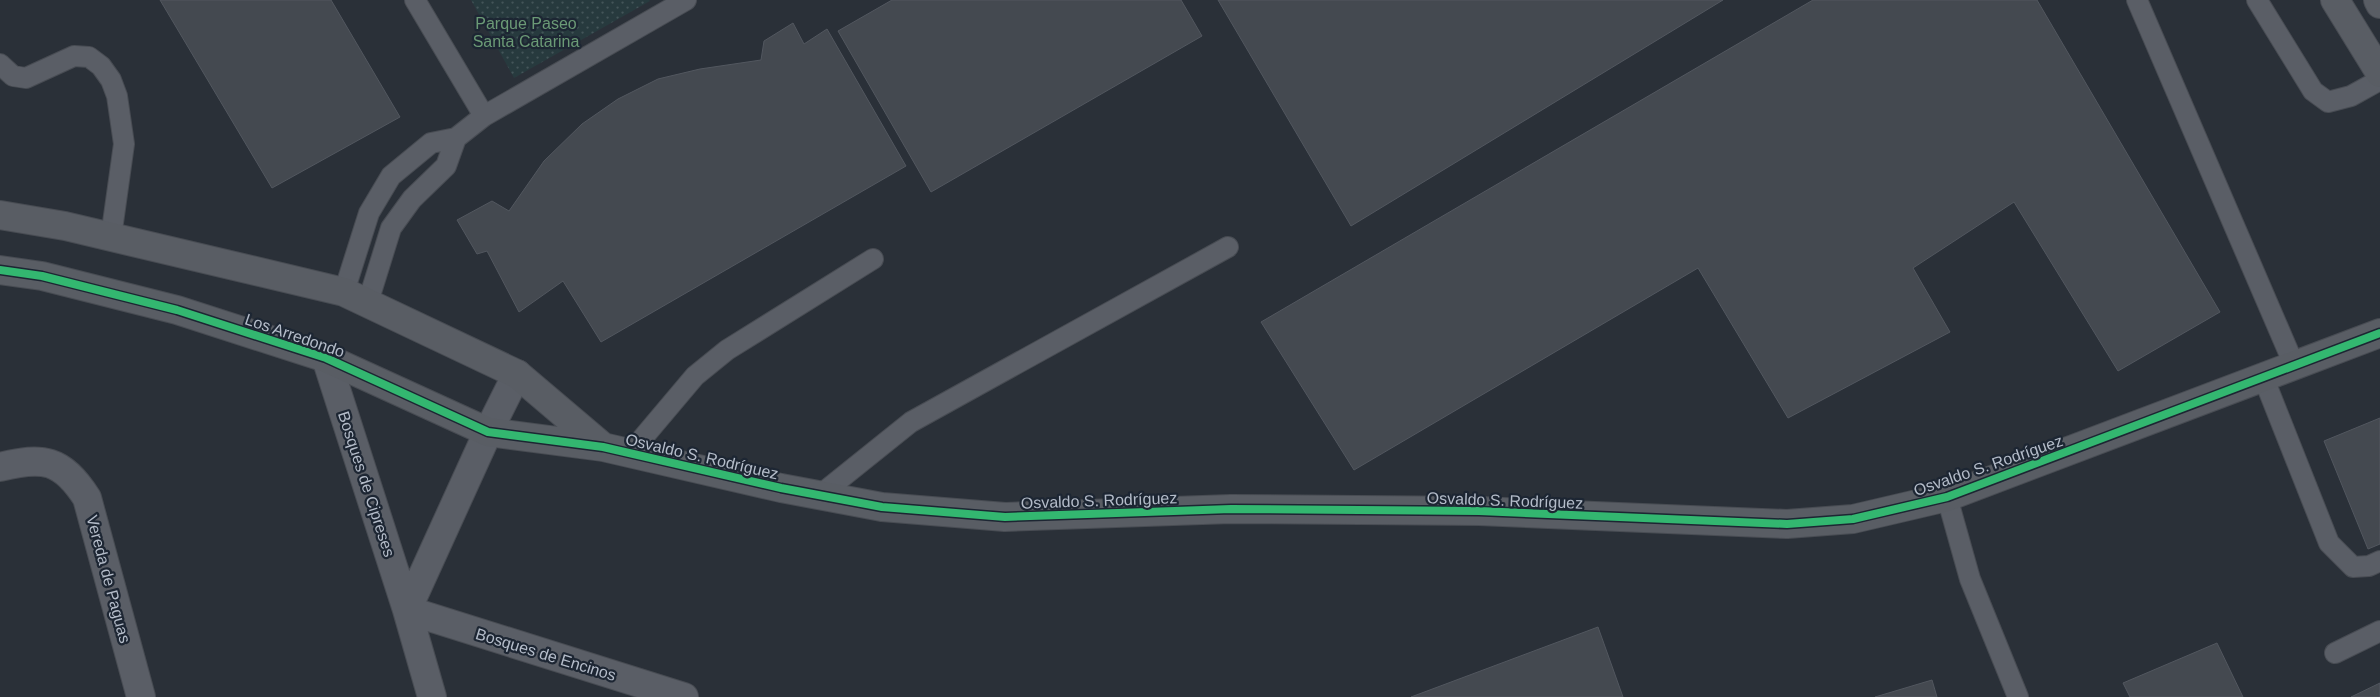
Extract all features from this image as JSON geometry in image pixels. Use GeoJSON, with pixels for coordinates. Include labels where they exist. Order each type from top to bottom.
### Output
{"type":"FeatureCollection","features":[{"type":"Feature","properties":{"kind":"street"},"geometry":{"type":"LineString","coordinates":[[2335,0],[2380,73]]}},
{"type":"Feature","properties":{"kind":"street"},"geometry":{"type":"LineString","coordinates":[[2378,0],[2380,4]]}},
{"type":"Feature","properties":{"kind":"street"},"geometry":{"type":"LineString","coordinates":[[0,215],[65,226],[356,297],[517,374],[603,447]]}},
{"type":"Feature","properties":{"kind":"street","name":"Los Arredondo"},"geometry":{"type":"LineString","coordinates":[[0,270],[42,276],[177,310],[326,358],[488,432],[603,447]]}},
{"type":"Feature","properties":{"kind":"street","name":"Osvaldo S. Rodríguez"},"geometry":{"type":"LineString","coordinates":[[603,447],[781,488],[882,507],[1005,516],[1231,509],[1469,511],[1787,524],[1853,519],[1947,497],[2264,379],[2380,333]]}},
{"type":"Feature","properties":{"kind":"street","name":"Bosques de Cipreses"},"geometry":{"type":"LineString","coordinates":[[326,358],[408,610],[432,697]]}},
{"type":"Feature","properties":{"kind":"street"},"geometry":{"type":"LineString","coordinates":[[408,610],[488,432],[517,374]]}},
{"type":"Feature","properties":{"kind":"street","name":"Vereda de Paguas"},"geometry":{"type":"LineString","coordinates":[[0,467],[26,460],[47,461],[63,469],[76,482],[86,498],[141,697]]}},
{"type":"Feature","properties":{"kind":"street","name":"Bosques de Encinos"},"geometry":{"type":"LineString","coordinates":[[408,610],[684,697]]}},
{"type":"Feature","properties":{"kind":"lane"},"geometry":{"type":"LineString","coordinates":[[415,0],[484,116]]}},
{"type":"Feature","properties":{"kind":"lane"},"geometry":{"type":"LineString","coordinates":[[356,297],[368,213],[391,176],[431,142],[456,138],[484,116],[686,0]]}},
{"type":"Feature","properties":{"kind":"lane"},"geometry":{"type":"LineString","coordinates":[[2137,0],[2295,367]]}},
{"type":"Feature","properties":{"kind":"lane"},"geometry":{"type":"LineString","coordinates":[[2257,0],[2313,91],[2328,102],[2351,96],[2380,80]]}},
{"type":"Feature","properties":{"kind":"lane"},"geometry":{"type":"LineString","coordinates":[[0,64],[13,76],[26,78],[74,56],[89,57],[101,66],[111,80],[118,96],[124,144],[111,237]]}},
{"type":"Feature","properties":{"kind":"lane"},"geometry":{"type":"LineString","coordinates":[[356,297],[392,228],[412,199],[446,166],[456,138]]}},
{"type":"Feature","properties":{"kind":"lane"},"geometry":{"type":"LineString","coordinates":[[820,495],[911,422],[1228,247]]}},
{"type":"Feature","properties":{"kind":"lane"},"geometry":{"type":"LineString","coordinates":[[630,453],[695,376],[728,350],[873,259]]}},
{"type":"Feature","properties":{"kind":"lane"},"geometry":{"type":"LineString","coordinates":[[2264,379],[2329,543],[2353,567],[2369,566],[2380,561]]}},
{"type":"Feature","properties":{"kind":"lane"},"geometry":{"type":"LineString","coordinates":[[1947,497],[1970,579],[2018,697]]}},
{"type":"Feature","properties":{"kind":"lane"},"geometry":{"type":"LineString","coordinates":[[2335,653],[2380,631]]}},
{"type":"Feature","properties":{"kind":"green space","name":"Parque Paseo Santa Catarina"},"geometry":{"type":"Polygon","coordinates":[[[471,0],[649,0],[650,1],[514,78],[471,0]]]}},
{"type":"Feature","properties":{"kind":"building"},"geometry":{"type":"Polygon","coordinates":[[[160,0],[331,0],[400,117],[272,188],[160,0]]]}},
{"type":"Feature","properties":{"kind":"building"},"geometry":{"type":"Polygon","coordinates":[[[892,0],[1181,0],[1202,36],[931,192],[838,31],[892,0]]]}},
{"type":"Feature","properties":{"kind":"building"},"geometry":{"type":"Polygon","coordinates":[[[1218,0],[1723,0],[1351,226],[1218,0]]]}},
{"type":"Feature","properties":{"kind":"building"},"geometry":{"type":"Polygon","coordinates":[[[1813,0],[2037,0],[2220,312],[2118,371],[2014,202],[1913,268],[1950,332],[1788,418],[1698,268],[1354,470],[1261,322],[1813,0]]]}},
{"type":"Feature","properties":{"kind":"building"},"geometry":{"type":"Polygon","coordinates":[[[793,23],[804,44],[827,29],[906,166],[601,342],[563,281],[519,312],[487,251],[477,254],[457,220],[492,201],[509,211],[544,161],[582,124],[618,99],[658,79],[700,69],[761,60],[764,41],[793,23]]]}},
{"type":"Feature","properties":{"kind":"building"},"geometry":{"type":"Polygon","coordinates":[[[2380,418],[2380,544],[2368,549],[2324,441],[2380,418]]]}},
{"type":"Feature","properties":{"kind":"building"},"geometry":{"type":"Polygon","coordinates":[[[1598,627],[1623,697],[1411,697],[1598,627]]]}},
{"type":"Feature","properties":{"kind":"building"},"geometry":{"type":"Polygon","coordinates":[[[2217,643],[2243,697],[2130,697],[2123,683],[2217,643]]]}},
{"type":"Feature","properties":{"kind":"building"},"geometry":{"type":"Polygon","coordinates":[[[1932,680],[1937,697],[1875,697],[1932,680]]]}},
{"type":"Feature","properties":{"kind":"building"},"geometry":{"type":"Polygon","coordinates":[[[2380,683],[2380,697],[2351,697],[2380,683]]]}},
{"type":"Feature","properties":{"kind":"cycle path"},"geometry":{"type":"LineString","coordinates":[[0,270],[42,276],[177,310],[326,358],[488,432],[603,447],[781,488],[882,507],[1005,517],[1231,509],[1479,511],[1787,524],[1853,519],[1947,497],[2380,333]]}}]}
